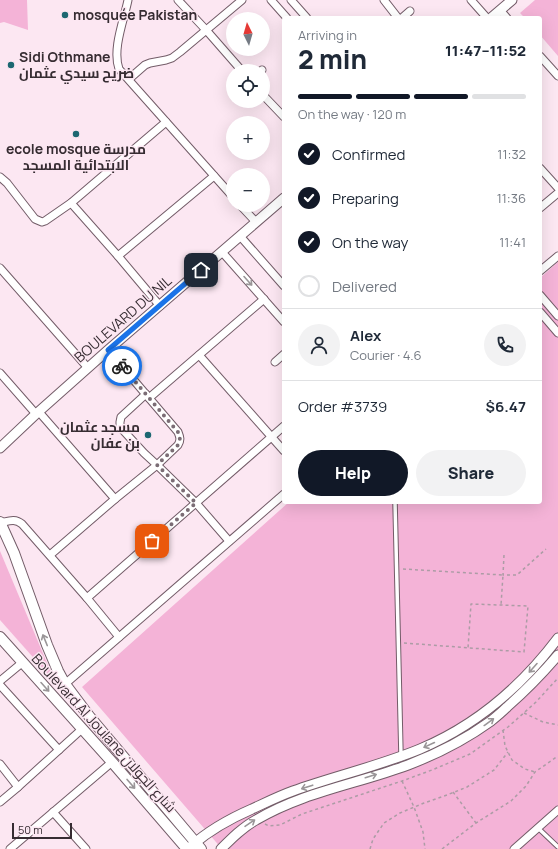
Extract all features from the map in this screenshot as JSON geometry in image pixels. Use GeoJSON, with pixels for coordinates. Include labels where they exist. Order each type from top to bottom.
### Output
{"type":"FeatureCollection","features":[{"type":"Feature","properties":{"kind":"main road","name":"Boulevard Al Joulane شارع الجولان"},"geometry":{"type":"LineString","coordinates":[[0,523],[14,553],[47,645],[65,684],[82,708],[192,848]]}},
{"type":"Feature","properties":{"kind":"main road","name":"Boulevard Al Joulane شارع الجولان"},"geometry":{"type":"LineString","coordinates":[[0,637],[112,762],[192,848]]}},
{"type":"Feature","properties":{"kind":"street"},"geometry":{"type":"LineString","coordinates":[[128,0],[118,40],[117,60],[119,69],[226,189]]}},
{"type":"Feature","properties":{"kind":"street"},"geometry":{"type":"LineString","coordinates":[[178,0],[236,64]]}},
{"type":"Feature","properties":{"kind":"street"},"geometry":{"type":"LineString","coordinates":[[129,79],[150,63],[172,58],[207,31],[242,0]]}},
{"type":"Feature","properties":{"kind":"street"},"geometry":{"type":"LineString","coordinates":[[271,0],[285,16]]}},
{"type":"Feature","properties":{"kind":"street"},"geometry":{"type":"LineString","coordinates":[[291,0],[305,16]]}},
{"type":"Feature","properties":{"kind":"street"},"geometry":{"type":"LineString","coordinates":[[384,0],[396,16]]}},
{"type":"Feature","properties":{"kind":"street"},"geometry":{"type":"LineString","coordinates":[[471,0],[485,16]]}},
{"type":"Feature","properties":{"kind":"street"},"geometry":{"type":"LineString","coordinates":[[493,16],[512,0]]}},
{"type":"Feature","properties":{"kind":"street"},"geometry":{"type":"LineString","coordinates":[[500,10],[505,16]]}},
{"type":"Feature","properties":{"kind":"street"},"geometry":{"type":"LineString","coordinates":[[404,16],[410,11]]}},
{"type":"Feature","properties":{"kind":"street"},"geometry":{"type":"LineString","coordinates":[[542,61],[558,76]]}},
{"type":"Feature","properties":{"kind":"street"},"geometry":{"type":"LineString","coordinates":[[270,102],[282,115]]}},
{"type":"Feature","properties":{"kind":"street"},"geometry":{"type":"LineString","coordinates":[[0,177],[7,183],[32,215],[38,221],[42,222],[50,219],[71,203],[166,122]]}},
{"type":"Feature","properties":{"kind":"street"},"geometry":{"type":"LineString","coordinates":[[542,170],[558,188]]}},
{"type":"Feature","properties":{"kind":"street"},"geometry":{"type":"LineString","coordinates":[[118,256],[214,176]]}},
{"type":"Feature","properties":{"kind":"street"},"geometry":{"type":"LineString","coordinates":[[542,206],[558,193]]}},
{"type":"Feature","properties":{"kind":"street","name":"BOULEVARD DU NIL"},"geometry":{"type":"LineString","coordinates":[[0,448],[108,350],[282,200]]}},
{"type":"Feature","properties":{"kind":"street"},"geometry":{"type":"LineString","coordinates":[[71,203],[160,306]]}},
{"type":"Feature","properties":{"kind":"street"},"geometry":{"type":"LineString","coordinates":[[247,212],[256,222]]}},
{"type":"Feature","properties":{"kind":"street"},"geometry":{"type":"LineString","coordinates":[[240,236],[281,277]]}},
{"type":"Feature","properties":{"kind":"street"},"geometry":{"type":"LineString","coordinates":[[222,252],[282,320]]}},
{"type":"Feature","properties":{"kind":"street"},"geometry":{"type":"LineString","coordinates":[[542,269],[558,256]]}},
{"type":"Feature","properties":{"kind":"street"},"geometry":{"type":"LineString","coordinates":[[1,271],[88,368]]}},
{"type":"Feature","properties":{"kind":"street"},"geometry":{"type":"LineString","coordinates":[[542,297],[558,316]]}},
{"type":"Feature","properties":{"kind":"street"},"geometry":{"type":"LineString","coordinates":[[229,542],[196,503],[144,453],[120,427],[120,422],[121,417],[199,355],[264,299]]}},
{"type":"Feature","properties":{"kind":"street"},"geometry":{"type":"LineString","coordinates":[[542,314],[558,333]]}},
{"type":"Feature","properties":{"kind":"street"},"geometry":{"type":"LineString","coordinates":[[50,555],[157,465],[178,445],[180,438],[178,432],[108,350]]}},
{"type":"Feature","properties":{"kind":"street"},"geometry":{"type":"LineString","coordinates":[[199,355],[282,449]]}},
{"type":"Feature","properties":{"kind":"street"},"geometry":{"type":"LineString","coordinates":[[275,362],[282,356]]}},
{"type":"Feature","properties":{"kind":"street"},"geometry":{"type":"LineString","coordinates":[[0,373],[115,499]]}},
{"type":"Feature","properties":{"kind":"street"},"geometry":{"type":"LineString","coordinates":[[87,598],[282,428]]}},
{"type":"Feature","properties":{"kind":"street"},"geometry":{"type":"LineString","coordinates":[[65,684],[282,496]]}},
{"type":"Feature","properties":{"kind":"street"},"geometry":{"type":"LineString","coordinates":[[0,523],[13,520],[18,521],[50,555],[119,637]]}},
{"type":"Feature","properties":{"kind":"street"},"geometry":{"type":"LineString","coordinates":[[192,848],[204,835],[229,820],[276,798],[401,756],[458,731],[493,706],[530,671],[558,638]]}},
{"type":"Feature","properties":{"kind":"street"},"geometry":{"type":"LineString","coordinates":[[221,849],[256,819],[317,794],[407,765],[467,737],[491,721],[524,692],[558,655]]}},
{"type":"Feature","properties":{"kind":"street"},"geometry":{"type":"LineString","coordinates":[[0,681],[22,662]]}},
{"type":"Feature","properties":{"kind":"street"},"geometry":{"type":"LineString","coordinates":[[0,685],[59,750]]}},
{"type":"Feature","properties":{"kind":"street"},"geometry":{"type":"LineString","coordinates":[[0,802],[82,729]]}},
{"type":"Feature","properties":{"kind":"street"},"geometry":{"type":"LineString","coordinates":[[10,849],[112,762]]}},
{"type":"Feature","properties":{"kind":"street"},"geometry":{"type":"LineString","coordinates":[[0,764],[18,787]]}},
{"type":"Feature","properties":{"kind":"street"},"geometry":{"type":"LineString","coordinates":[[514,849],[558,810]]}},
{"type":"Feature","properties":{"kind":"street"},"geometry":{"type":"LineString","coordinates":[[54,812],[86,849]]}},
{"type":"Feature","properties":{"kind":"lane"},"geometry":{"type":"LineString","coordinates":[[395,504],[401,756]]}},
{"type":"Feature","properties":{"kind":"lane"},"geometry":{"type":"LineString","coordinates":[[538,828],[558,847]]}},
{"type":"Feature","properties":{"kind":"path"},"geometry":{"type":"LineString","coordinates":[[397,568],[517,575],[546,549]]}},
{"type":"Feature","properties":{"kind":"path"},"geometry":{"type":"LineString","coordinates":[[501,605],[504,555]]}},
{"type":"Feature","properties":{"kind":"path"},"geometry":{"type":"LineString","coordinates":[[398,642],[468,648],[524,652],[528,606],[471,604],[468,648]]}},
{"type":"Feature","properties":{"kind":"path"},"geometry":{"type":"LineString","coordinates":[[524,712],[543,722],[558,725]]}},
{"type":"Feature","properties":{"kind":"path"},"geometry":{"type":"LineString","coordinates":[[503,730],[504,746],[512,760],[525,769],[535,772]]}},
{"type":"Feature","properties":{"kind":"path"},"geometry":{"type":"LineString","coordinates":[[370,849],[373,839],[384,823],[400,813],[467,787],[494,770],[508,752]]}},
{"type":"Feature","properties":{"kind":"path"},"geometry":{"type":"LineString","coordinates":[[442,849],[476,823],[511,801],[526,786],[535,772],[558,756]]}},
{"type":"Feature","properties":{"kind":"path"},"geometry":{"type":"LineString","coordinates":[[402,781],[423,832],[425,849]]}},
{"type":"Feature","properties":{"kind":"path"},"geometry":{"type":"LineString","coordinates":[[453,792],[476,823]]}},
{"type":"Feature","properties":{"kind":"shaded area"},"geometry":{"type":"Polygon","coordinates":[[[0,0],[27,0],[28,30],[4,22],[0,23],[0,0]]]}},
{"type":"Feature","properties":{"kind":"shaded area"},"geometry":{"type":"Polygon","coordinates":[[[535,0],[558,0],[558,56],[542,37],[542,16],[523,16],[520,13],[535,0]]]}},
{"type":"Feature","properties":{"kind":"shaded area"},"geometry":{"type":"Polygon","coordinates":[[[558,262],[558,849],[222,849],[82,687],[287,504],[542,504],[542,276],[558,262]]]}},
{"type":"Feature","properties":{"kind":"shaded area"},"geometry":{"type":"Polygon","coordinates":[[[0,551],[55,682],[0,620],[0,551]]]}},
{"type":"Feature","properties":{"kind":"way so far"},"geometry":{"type":"LineString","coordinates":[[122,366],[178,432],[180,440],[178,445],[157,465],[196,503],[152,541]]}},
{"type":"Feature","properties":{"kind":"place","name":"mosquée Pakistan"},"geometry":{"type":"Point","coordinates":[65,15]}},
{"type":"Feature","properties":{"kind":"place","name":"Sidi Othmane ضريح سيدي عثمان"},"geometry":{"type":"Point","coordinates":[11,65]}},
{"type":"Feature","properties":{"kind":"place","name":"ecole mosque مدرسة الابتدائية المسجد"},"geometry":{"type":"Point","coordinates":[76,134]}},
{"type":"Feature","properties":{"kind":"place","name":"مسجد عثمان بن عفان"},"geometry":{"type":"Point","coordinates":[148,435]}},
{"type":"Feature","properties":{"kind":"route"},"geometry":{"type":"LineString","coordinates":[[122,366],[108,350],[201,270]]}}]}
